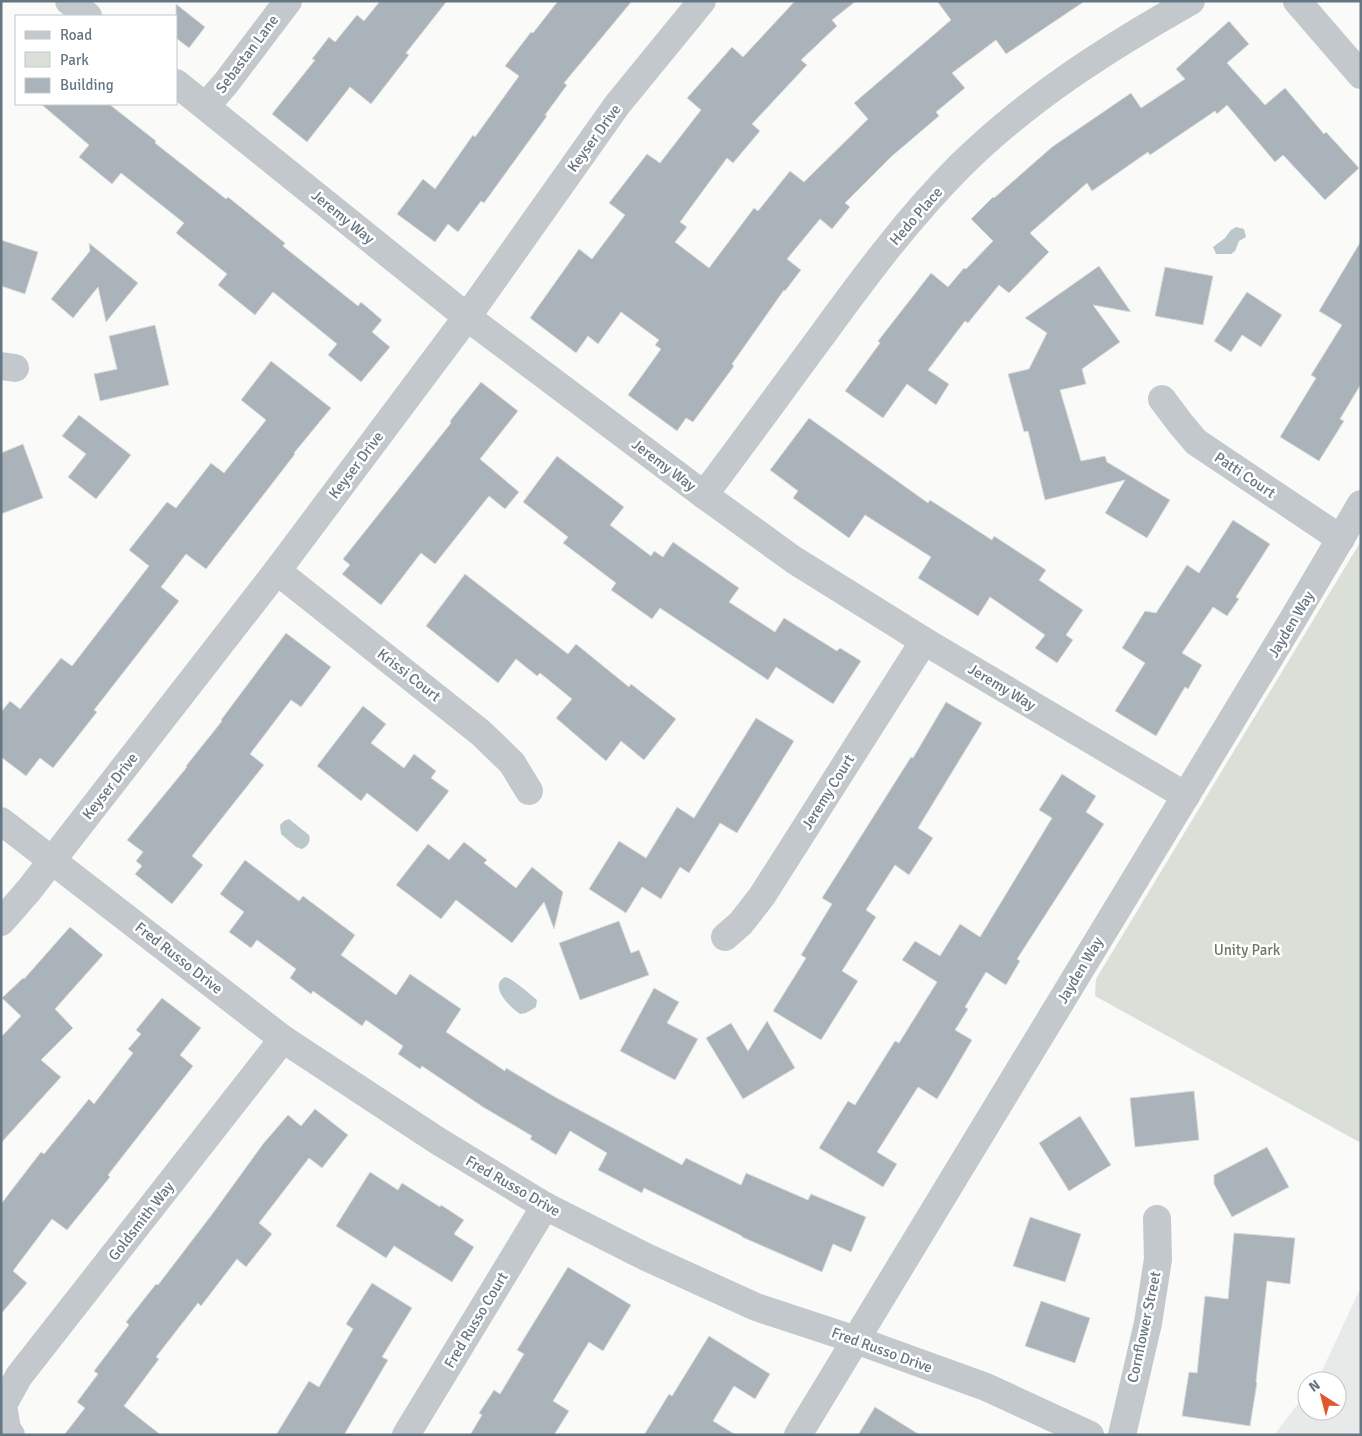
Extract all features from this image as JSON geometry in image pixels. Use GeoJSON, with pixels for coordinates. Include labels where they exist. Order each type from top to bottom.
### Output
{"type":"FeatureCollection","features":[{"type":"Feature","properties":{"kind":"street"},"geometry":{"type":"LineString","coordinates":[[68,1],[87,15]]}},
{"type":"Feature","properties":{"kind":"street","name":"Sebastan Lane"},"geometry":{"type":"LineString","coordinates":[[206,106],[226,83],[288,1]]}},
{"type":"Feature","properties":{"kind":"street","name":"Keyser Drive"},"geometry":{"type":"LineString","coordinates":[[1,922],[53,860],[277,571],[467,317],[617,105],[702,1]]}},
{"type":"Feature","properties":{"kind":"street","name":"Hedo Place"},"geometry":{"type":"LineString","coordinates":[[704,495],[910,219],[962,165],[1015,117],[1071,73],[1132,34],[1191,1]]}},
{"type":"Feature","properties":{"kind":"street"},"geometry":{"type":"LineString","coordinates":[[1297,1],[1361,75]]}},
{"type":"Feature","properties":{"kind":"street","name":"Jeremy Way"},"geometry":{"type":"LineString","coordinates":[[178,85],[467,317],[704,495],[794,560],[924,641],[1186,796]]}},
{"type":"Feature","properties":{"kind":"street","name":"Patti Court"},"geometry":{"type":"LineString","coordinates":[[1162,399],[1196,442],[1341,539]]}},
{"type":"Feature","properties":{"kind":"street","name":"Jayden Way"},"geometry":{"type":"LineString","coordinates":[[798,1435],[1361,504]]}},
{"type":"Feature","properties":{"kind":"street","name":"Krissi Court"},"geometry":{"type":"LineString","coordinates":[[277,571],[481,733],[512,763],[529,791]]}},
{"type":"Feature","properties":{"kind":"street","name":"Jeremy Court"},"geometry":{"type":"LineString","coordinates":[[725,938],[742,923],[762,896],[924,641]]}},
{"type":"Feature","properties":{"kind":"street","name":"Fred Russo Drive"},"geometry":{"type":"LineString","coordinates":[[1,821],[283,1040],[438,1141],[545,1206],[646,1257],[756,1307],[856,1340],[986,1388],[1090,1435]]}},
{"type":"Feature","properties":{"kind":"street","name":"Goldsmith Way"},"geometry":{"type":"LineString","coordinates":[[11,1435],[7,1429],[3,1405],[19,1376],[283,1040]]}},
{"type":"Feature","properties":{"kind":"street","name":"Fred Russo Court"},"geometry":{"type":"LineString","coordinates":[[406,1435],[545,1206]]}},
{"type":"Feature","properties":{"kind":"street","name":"Cornflower Street"},"geometry":{"type":"LineString","coordinates":[[1122,1435],[1148,1323],[1154,1287],[1158,1259],[1158,1219]]}},
{"type":"Feature","properties":{"kind":"shaded area"},"geometry":{"type":"Polygon","coordinates":[[[1236,227],[1244,229],[1246,237],[1239,241],[1235,251],[1231,254],[1216,254],[1213,247],[1236,227]]]}},
{"type":"Feature","properties":{"kind":"shaded area"},"geometry":{"type":"Polygon","coordinates":[[[289,819],[309,835],[308,843],[302,849],[296,847],[281,834],[280,825],[289,819]]]}},
{"type":"Feature","properties":{"kind":"shaded area"},"geometry":{"type":"Polygon","coordinates":[[[505,977],[517,983],[537,1000],[536,1007],[520,1014],[511,1007],[502,996],[499,986],[500,981],[505,977]]]}},
{"type":"Feature","properties":{"kind":"shaded area"},"geometry":{"type":"Polygon","coordinates":[[[1361,1287],[1361,1435],[1274,1435],[1297,1405],[1297,1421],[1347,1421],[1347,1371],[1322,1371],[1361,1287]]]}},
{"type":"Feature","properties":{"kind":"green space","name":"Unity Park"},"geometry":{"type":"Polygon","coordinates":[[[1361,541],[1361,1143],[1095,996],[1096,979],[1361,541]]]}},
{"type":"Feature","properties":{"kind":"building"},"geometry":{"type":"Polygon","coordinates":[[[380,1],[447,1],[406,53],[409,55],[371,104],[350,87],[307,142],[272,114],[315,60],[312,59],[329,37],[335,42],[357,15],[364,21],[380,1]]]}},
{"type":"Feature","properties":{"kind":"building"},"geometry":{"type":"Polygon","coordinates":[[[558,1],[632,1],[564,83],[567,85],[545,115],[547,116],[484,203],[481,201],[458,232],[448,224],[435,242],[397,214],[423,179],[435,189],[473,135],[475,137],[519,76],[505,66],[558,1]]]}},
{"type":"Feature","properties":{"kind":"building"},"geometry":{"type":"Polygon","coordinates":[[[795,1],[856,1],[832,20],[837,26],[801,60],[807,65],[752,124],[760,131],[733,163],[727,158],[680,222],[687,227],[675,242],[709,268],[754,208],[758,211],[790,171],[804,182],[868,119],[854,103],[951,20],[937,1],[1085,1],[1006,54],[996,40],[952,73],[965,88],[936,112],[939,116],[892,156],[845,203],[850,207],[832,229],[820,219],[787,259],[801,270],[784,290],[732,364],[734,366],[693,422],[686,418],[677,431],[628,395],[661,349],[655,345],[659,340],[621,312],[598,344],[588,336],[576,353],[530,318],[579,249],[592,259],[625,215],[609,203],[647,154],[660,163],[701,110],[687,98],[732,47],[743,57],[795,1]]]}},
{"type":"Feature","properties":{"kind":"building"},"geometry":{"type":"Polygon","coordinates":[[[176,4],[205,27],[189,48],[178,40],[178,15],[176,15],[176,4]]]}},
{"type":"Feature","properties":{"kind":"building"},"geometry":{"type":"Polygon","coordinates":[[[1229,21],[1249,44],[1227,63],[1265,105],[1285,88],[1324,134],[1326,132],[1359,168],[1325,200],[1283,155],[1275,162],[1227,105],[1217,114],[1215,111],[1150,155],[1148,152],[1092,191],[1087,183],[1030,233],[1049,252],[1009,293],[999,285],[968,323],[965,321],[928,370],[949,384],[936,405],[907,384],[883,418],[845,391],[880,343],[878,341],[931,273],[948,287],[964,268],[966,269],[993,241],[971,219],[993,197],[1052,147],[1131,93],[1141,108],[1185,79],[1176,69],[1229,21]]]}},
{"type":"Feature","properties":{"kind":"building"},"geometry":{"type":"Polygon","coordinates":[[[42,105],[110,105],[156,141],[155,143],[226,199],[228,197],[285,243],[283,246],[358,306],[361,302],[382,320],[372,332],[390,347],[361,382],[328,355],[337,344],[273,292],[255,315],[218,285],[227,274],[176,233],[184,223],[121,173],[112,184],[79,157],[89,145],[42,105]]]}},
{"type":"Feature","properties":{"kind":"building"},"geometry":{"type":"Polygon","coordinates":[[[1,240],[38,252],[25,294],[1,286],[1,240]]]}},
{"type":"Feature","properties":{"kind":"building"},"geometry":{"type":"Polygon","coordinates":[[[1361,241],[1361,384],[1340,419],[1344,421],[1319,461],[1280,437],[1316,378],[1311,375],[1342,325],[1319,311],[1361,241]]]}},
{"type":"Feature","properties":{"kind":"building"},"geometry":{"type":"Polygon","coordinates":[[[89,243],[138,283],[106,322],[98,287],[73,318],[51,299],[90,251],[89,243]]]}},
{"type":"Feature","properties":{"kind":"building"},"geometry":{"type":"Polygon","coordinates":[[[1099,266],[1131,312],[1093,305],[1120,342],[1082,369],[1086,384],[1060,390],[1081,461],[1105,456],[1107,462],[1170,500],[1147,538],[1105,513],[1125,480],[1045,500],[1028,431],[1024,432],[1008,374],[1029,369],[1047,333],[1025,318],[1099,266]]]}},
{"type":"Feature","properties":{"kind":"building"},"geometry":{"type":"Polygon","coordinates":[[[1165,267],[1213,276],[1203,325],[1155,316],[1165,267]]]}},
{"type":"Feature","properties":{"kind":"building"},"geometry":{"type":"Polygon","coordinates":[[[1247,292],[1282,315],[1261,347],[1242,335],[1231,352],[1214,341],[1247,292]]]}},
{"type":"Feature","properties":{"kind":"building"},"geometry":{"type":"Polygon","coordinates":[[[155,325],[169,385],[100,401],[94,374],[117,369],[109,336],[155,325]]]}},
{"type":"Feature","properties":{"kind":"building"},"geometry":{"type":"Polygon","coordinates":[[[271,361],[331,408],[294,453],[206,569],[186,554],[161,587],[179,601],[94,710],[97,712],[53,768],[40,758],[26,776],[1,757],[1,712],[10,701],[20,709],[61,658],[72,666],[149,566],[129,550],[167,502],[176,508],[211,463],[224,473],[266,420],[241,400],[271,361]]]}},
{"type":"Feature","properties":{"kind":"building"},"geometry":{"type":"Polygon","coordinates":[[[481,382],[518,411],[480,459],[519,492],[505,509],[489,496],[435,564],[421,553],[381,605],[342,574],[350,565],[343,559],[451,423],[450,421],[481,382]]]}},
{"type":"Feature","properties":{"kind":"building"},"geometry":{"type":"Polygon","coordinates":[[[79,415],[131,455],[96,499],[68,477],[86,454],[62,436],[79,415]]]}},
{"type":"Feature","properties":{"kind":"building"},"geometry":{"type":"Polygon","coordinates":[[[809,418],[928,503],[930,500],[992,540],[994,536],[1046,570],[1039,580],[1083,610],[1066,635],[1073,640],[1057,663],[1035,648],[1045,635],[990,597],[978,616],[918,578],[931,557],[865,515],[849,538],[793,498],[798,491],[770,470],[809,418]]]}},
{"type":"Feature","properties":{"kind":"building"},"geometry":{"type":"Polygon","coordinates":[[[23,444],[43,498],[1,514],[1,453],[23,444]]]}},
{"type":"Feature","properties":{"kind":"building"},"geometry":{"type":"Polygon","coordinates":[[[557,456],[624,507],[610,525],[651,556],[654,551],[663,557],[673,542],[739,588],[729,602],[775,632],[784,618],[837,651],[840,648],[861,661],[833,704],[776,667],[768,680],[660,608],[652,619],[611,590],[616,583],[563,543],[568,537],[523,502],[557,456]]]}},
{"type":"Feature","properties":{"kind":"building"},"geometry":{"type":"Polygon","coordinates":[[[1233,520],[1270,544],[1236,597],[1239,599],[1227,616],[1213,607],[1182,653],[1202,665],[1188,689],[1185,687],[1156,736],[1115,711],[1145,663],[1122,648],[1145,611],[1156,613],[1187,565],[1199,573],[1233,520]]]}},
{"type":"Feature","properties":{"kind":"building"},"geometry":{"type":"Polygon","coordinates":[[[465,574],[568,654],[576,644],[629,687],[631,684],[676,719],[644,760],[621,741],[606,761],[556,718],[572,699],[540,673],[537,676],[516,659],[498,683],[426,626],[465,574]]]}},
{"type":"Feature","properties":{"kind":"building"},"geometry":{"type":"Polygon","coordinates":[[[286,633],[331,667],[301,707],[291,700],[250,754],[264,765],[192,856],[203,865],[172,904],[135,874],[142,866],[136,861],[143,852],[127,840],[187,767],[286,633]]]}},
{"type":"Feature","properties":{"kind":"building"},"geometry":{"type":"Polygon","coordinates":[[[946,702],[982,723],[918,828],[933,838],[909,875],[895,865],[866,910],[876,917],[842,971],[858,981],[821,1040],[773,1011],[806,958],[801,955],[832,904],[822,898],[911,757],[913,758],[946,702]]]}},
{"type":"Feature","properties":{"kind":"building"},"geometry":{"type":"Polygon","coordinates":[[[363,706],[386,724],[371,743],[404,768],[414,754],[436,771],[431,778],[449,791],[417,832],[367,793],[361,801],[317,766],[363,706]]]}},
{"type":"Feature","properties":{"kind":"building"},"geometry":{"type":"Polygon","coordinates":[[[756,718],[794,741],[737,833],[720,823],[689,873],[680,867],[661,899],[642,887],[626,913],[589,889],[619,841],[646,858],[677,807],[694,818],[756,718]]]}},
{"type":"Feature","properties":{"kind":"building"},"geometry":{"type":"Polygon","coordinates":[[[1062,774],[1096,796],[1086,812],[1104,824],[1017,959],[1020,961],[1006,985],[986,972],[965,1007],[968,1009],[955,1030],[972,1040],[951,1076],[937,1099],[918,1087],[877,1152],[897,1164],[883,1187],[819,1148],[848,1101],[855,1105],[895,1041],[899,1043],[937,982],[902,960],[915,941],[940,956],[960,924],[980,937],[1052,818],[1039,810],[1062,774]]]}},
{"type":"Feature","properties":{"kind":"building"},"geometry":{"type":"Polygon","coordinates":[[[464,842],[487,860],[484,863],[516,888],[532,867],[563,892],[554,929],[544,902],[512,943],[456,900],[441,919],[396,885],[428,844],[449,860],[464,842]]]}},
{"type":"Feature","properties":{"kind":"building"},"geometry":{"type":"Polygon","coordinates":[[[245,860],[299,901],[303,896],[355,935],[341,955],[396,995],[410,974],[461,1009],[446,1032],[505,1071],[506,1068],[555,1097],[682,1165],[686,1158],[741,1185],[746,1173],[808,1200],[811,1194],[866,1217],[851,1252],[833,1244],[822,1272],[742,1237],[644,1188],[642,1193],[598,1170],[607,1153],[570,1131],[556,1155],[530,1139],[532,1136],[483,1107],[422,1066],[420,1069],[398,1054],[403,1046],[366,1020],[362,1026],[313,991],[311,994],[290,978],[296,969],[257,940],[251,948],[229,932],[244,912],[220,894],[245,860]]]}},
{"type":"Feature","properties":{"kind":"building"},"geometry":{"type":"Polygon","coordinates":[[[619,921],[631,953],[639,950],[649,975],[580,1000],[559,943],[619,921]]]}},
{"type":"Feature","properties":{"kind":"building"},"geometry":{"type":"Polygon","coordinates":[[[70,927],[103,955],[55,1009],[73,1028],[41,1060],[61,1077],[1,1143],[1,1037],[21,1016],[2,998],[24,979],[70,927]]]}},
{"type":"Feature","properties":{"kind":"building"},"geometry":{"type":"Polygon","coordinates":[[[654,988],[679,1002],[667,1023],[698,1039],[675,1080],[620,1051],[654,988]]]}},
{"type":"Feature","properties":{"kind":"building"},"geometry":{"type":"Polygon","coordinates":[[[162,998],[201,1028],[180,1055],[193,1066],[108,1175],[110,1177],[67,1230],[52,1219],[13,1271],[27,1283],[1,1314],[1,1204],[41,1152],[44,1154],[89,1099],[94,1104],[133,1053],[128,1049],[141,1034],[136,1030],[162,998]]]}},
{"type":"Feature","properties":{"kind":"building"},"geometry":{"type":"Polygon","coordinates":[[[767,1021],[795,1068],[743,1099],[706,1038],[731,1023],[748,1051],[767,1021]]]}},
{"type":"Feature","properties":{"kind":"building"},"geometry":{"type":"Polygon","coordinates":[[[1194,1091],[1199,1140],[1135,1147],[1130,1098],[1194,1091]]]}},
{"type":"Feature","properties":{"kind":"building"},"geometry":{"type":"Polygon","coordinates":[[[315,1109],[348,1135],[322,1168],[309,1158],[259,1223],[272,1234],[246,1267],[237,1259],[201,1306],[198,1303],[156,1357],[159,1359],[124,1406],[161,1435],[64,1435],[85,1408],[77,1402],[98,1374],[94,1371],[129,1325],[126,1322],[156,1284],[158,1285],[263,1144],[288,1115],[301,1126],[315,1109]]]}},
{"type":"Feature","properties":{"kind":"building"},"geometry":{"type":"Polygon","coordinates":[[[1080,1116],[1111,1165],[1069,1191],[1039,1143],[1080,1116]]]}},
{"type":"Feature","properties":{"kind":"building"},"geometry":{"type":"Polygon","coordinates":[[[1267,1147],[1289,1187],[1232,1217],[1214,1184],[1214,1175],[1267,1147]]]}},
{"type":"Feature","properties":{"kind":"building"},"geometry":{"type":"Polygon","coordinates":[[[370,1172],[398,1190],[402,1183],[464,1220],[454,1234],[474,1247],[452,1282],[394,1246],[386,1258],[336,1226],[370,1172]]]}},
{"type":"Feature","properties":{"kind":"building"},"geometry":{"type":"Polygon","coordinates":[[[1030,1217],[1081,1234],[1065,1282],[1013,1266],[1030,1217]]]}},
{"type":"Feature","properties":{"kind":"building"},"geometry":{"type":"Polygon","coordinates":[[[1234,1233],[1295,1238],[1290,1284],[1267,1281],[1257,1383],[1250,1426],[1182,1416],[1189,1372],[1197,1373],[1205,1296],[1228,1299],[1234,1233]]]}},
{"type":"Feature","properties":{"kind":"building"},"geometry":{"type":"Polygon","coordinates":[[[568,1267],[631,1305],[603,1351],[589,1342],[553,1401],[569,1411],[554,1435],[470,1435],[482,1415],[479,1413],[494,1390],[500,1394],[524,1354],[517,1350],[568,1267]]]}},
{"type":"Feature","properties":{"kind":"building"},"geometry":{"type":"Polygon","coordinates":[[[372,1283],[412,1308],[382,1357],[388,1360],[344,1435],[276,1435],[309,1381],[319,1387],[353,1329],[346,1324],[372,1283]]]}},
{"type":"Feature","properties":{"kind":"building"},"geometry":{"type":"Polygon","coordinates":[[[1041,1301],[1090,1318],[1075,1363],[1025,1346],[1041,1301]]]}},
{"type":"Feature","properties":{"kind":"building"},"geometry":{"type":"Polygon","coordinates":[[[709,1336],[770,1374],[755,1399],[734,1386],[713,1421],[736,1435],[644,1435],[669,1394],[672,1396],[709,1336]]]}},
{"type":"Feature","properties":{"kind":"building"},"geometry":{"type":"Polygon","coordinates":[[[875,1407],[920,1435],[858,1435],[875,1407]]]}}]}
